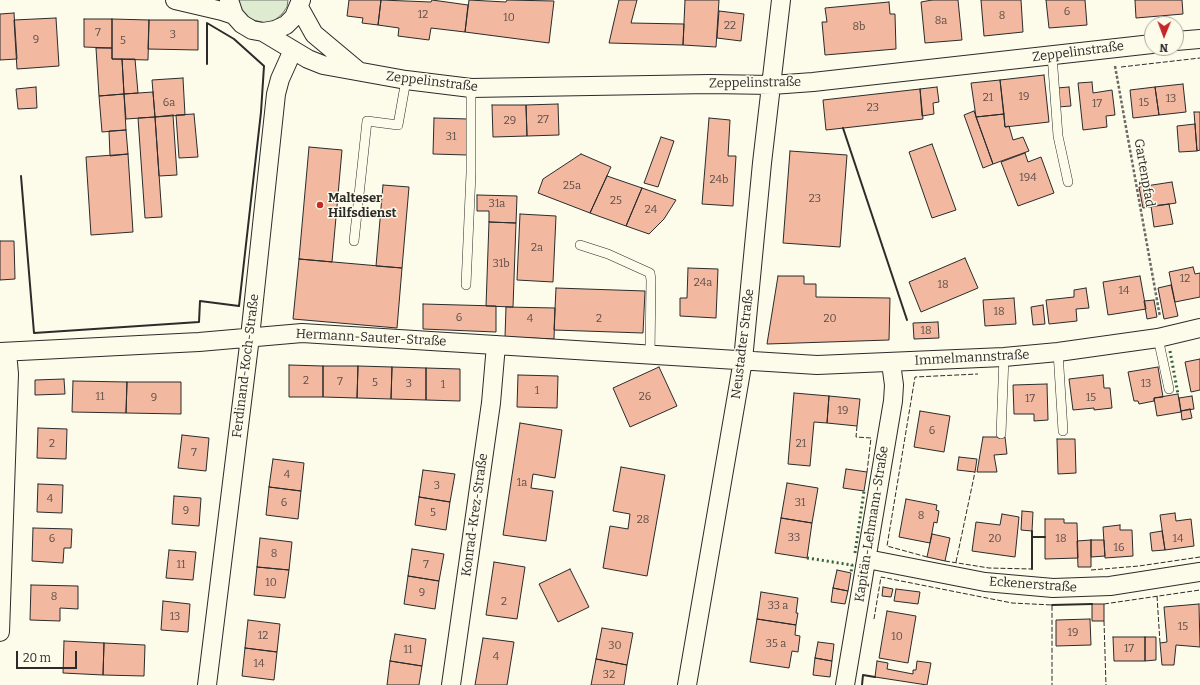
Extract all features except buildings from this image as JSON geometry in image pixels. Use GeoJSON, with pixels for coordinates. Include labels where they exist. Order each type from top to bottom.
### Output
{"type":"FeatureCollection","features":[{"type":"Feature","properties":{"kind":"street"},"geometry":{"type":"LineString","coordinates":[[175,0],[222,11],[231,8]]}},
{"type":"Feature","properties":{"kind":"street","name":"Neustadter Straße"},"geometry":{"type":"LineString","coordinates":[[687,685],[742,360],[782,0]]}},
{"type":"Feature","properties":{"kind":"street"},"geometry":{"type":"LineString","coordinates":[[263,32],[275,30],[286,25],[294,17],[300,3]]}},
{"type":"Feature","properties":{"kind":"street","name":"Zeppelinstraße"},"geometry":{"type":"LineString","coordinates":[[300,3],[314,34],[358,71]]}},
{"type":"Feature","properties":{"kind":"street","name":"Zeppelinstraße"},"geometry":{"type":"LineString","coordinates":[[231,8],[242,24],[252,30],[263,32],[282,41],[293,50],[323,65],[406,80],[471,88],[710,84],[772,85],[813,82],[1144,45]]}},
{"type":"Feature","properties":{"kind":"street"},"geometry":{"type":"LineString","coordinates":[[1184,40],[1200,39]]}},
{"type":"Feature","properties":{"kind":"street","name":"Ferdinand-Koch-Straße"},"geometry":{"type":"LineString","coordinates":[[207,685],[250,337],[276,94],[293,50]]}},
{"type":"Feature","properties":{"kind":"street","name":"Immelmannstraße"},"geometry":{"type":"LineString","coordinates":[[742,360],[796,364],[891,363],[1004,357],[1058,352],[1158,338],[1200,328]]}},
{"type":"Feature","properties":{"kind":"street","name":"Hermann-Sauter-Straße"},"geometry":{"type":"LineString","coordinates":[[4,352],[198,342],[302,333],[742,360]]}},
{"type":"Feature","properties":{"kind":"street","name":"Konrad-Krez-Straße"},"geometry":{"type":"LineString","coordinates":[[451,685],[491,403],[496,346]]}},
{"type":"Feature","properties":{"kind":"street"},"geometry":{"type":"LineString","coordinates":[[0,632],[9,374],[4,352]]}},
{"type":"Feature","properties":{"kind":"street","name":"Kapitän-Lehmann-Straße"},"geometry":{"type":"LineString","coordinates":[[845,685],[893,401],[894,385],[891,363]]}},
{"type":"Feature","properties":{"kind":"street","name":"Eckenerstraße"},"geometry":{"type":"LineString","coordinates":[[867,559],[985,582],[1053,588],[1103,586],[1200,572]]}},
{"type":"Feature","properties":{"kind":"lane"},"geometry":{"type":"LineString","coordinates":[[1052,55],[1058,136],[1068,182]]}},
{"type":"Feature","properties":{"kind":"lane"},"geometry":{"type":"LineString","coordinates":[[354,241],[367,121],[398,125],[406,80]]}},
{"type":"Feature","properties":{"kind":"lane"},"geometry":{"type":"LineString","coordinates":[[466,285],[471,173],[471,88]]}},
{"type":"Feature","properties":{"kind":"lane"},"geometry":{"type":"LineString","coordinates":[[580,245],[608,254],[650,273],[652,280],[650,355]]}},
{"type":"Feature","properties":{"kind":"lane"},"geometry":{"type":"LineString","coordinates":[[1158,338],[1169,390]]}},
{"type":"Feature","properties":{"kind":"lane"},"geometry":{"type":"LineString","coordinates":[[1058,352],[1063,432]]}},
{"type":"Feature","properties":{"kind":"lane"},"geometry":{"type":"LineString","coordinates":[[1001,434],[1004,357]]}},
{"type":"Feature","properties":{"kind":"path","name":"Gartenpfad"},"geometry":{"type":"LineString","coordinates":[[1112,48],[1157,302]]}},
{"type":"Feature","properties":{"kind":"green space"},"geometry":{"type":"Polygon","coordinates":[[[237,0],[288,0],[287,7],[282,14],[275,20],[266,23],[249,19],[242,13],[237,0]]]}},
{"type":"Feature","properties":{"kind":"hedge"},"geometry":{"type":"LineString","coordinates":[[1170,351],[1178,394]]}},
{"type":"Feature","properties":{"kind":"hedge"},"geometry":{"type":"LineString","coordinates":[[855,553],[864,491]]}},
{"type":"Feature","properties":{"kind":"hedge"},"geometry":{"type":"LineString","coordinates":[[807,558],[852,565],[851,573]]}},
{"type":"Feature","properties":{"kind":"fence"},"geometry":{"type":"LineString","coordinates":[[1121,67],[1200,58]]}},
{"type":"Feature","properties":{"kind":"fence"},"geometry":{"type":"LineString","coordinates":[[927,557],[887,546],[915,377],[978,374]]}},
{"type":"Feature","properties":{"kind":"fence"},"geometry":{"type":"LineString","coordinates":[[857,426],[856,437],[871,438],[867,472]]}},
{"type":"Feature","properties":{"kind":"fence"},"geometry":{"type":"LineString","coordinates":[[956,562],[975,472]]}},
{"type":"Feature","properties":{"kind":"fence"},"geometry":{"type":"LineString","coordinates":[[1091,570],[1139,566],[1200,557]]}},
{"type":"Feature","properties":{"kind":"fence"},"geometry":{"type":"LineString","coordinates":[[945,561],[989,568],[1032,569]]}},
{"type":"Feature","properties":{"kind":"fence"},"geometry":{"type":"LineString","coordinates":[[874,619],[881,577],[1012,603],[1052,605],[1052,685]]}},
{"type":"Feature","properties":{"kind":"fence"},"geometry":{"type":"LineString","coordinates":[[1104,604],[1200,590]]}},
{"type":"Feature","properties":{"kind":"fence"},"geometry":{"type":"LineString","coordinates":[[1157,596],[1160,643]]}},
{"type":"Feature","properties":{"kind":"fence"},"geometry":{"type":"LineString","coordinates":[[1104,621],[1106,685]]}},
{"type":"Feature","properties":{"kind":"wall"},"geometry":{"type":"LineString","coordinates":[[21,176],[34,333],[199,322],[200,301],[239,306],[261,112],[264,66],[234,39],[207,23],[207,64]]}},
{"type":"Feature","properties":{"kind":"wall"},"geometry":{"type":"LineString","coordinates":[[843,128],[907,320]]}},
{"type":"Feature","properties":{"kind":"wall"},"geometry":{"type":"LineString","coordinates":[[1032,531],[1032,569]]}},
{"type":"Feature","properties":{"kind":"wall"},"geometry":{"type":"LineString","coordinates":[[1032,537],[1045,537]]}},
{"type":"Feature","properties":{"kind":"wall"},"geometry":{"type":"LineString","coordinates":[[1052,605],[1092,604]]}},
{"type":"Feature","properties":{"kind":"wall"},"geometry":{"type":"LineString","coordinates":[[862,685],[863,675],[875,677]]}},
{"type":"Feature","properties":{"kind":"place","name":"Malteser Hilfsdienst"},"geometry":{"type":"Point","coordinates":[320,205]}}]}
